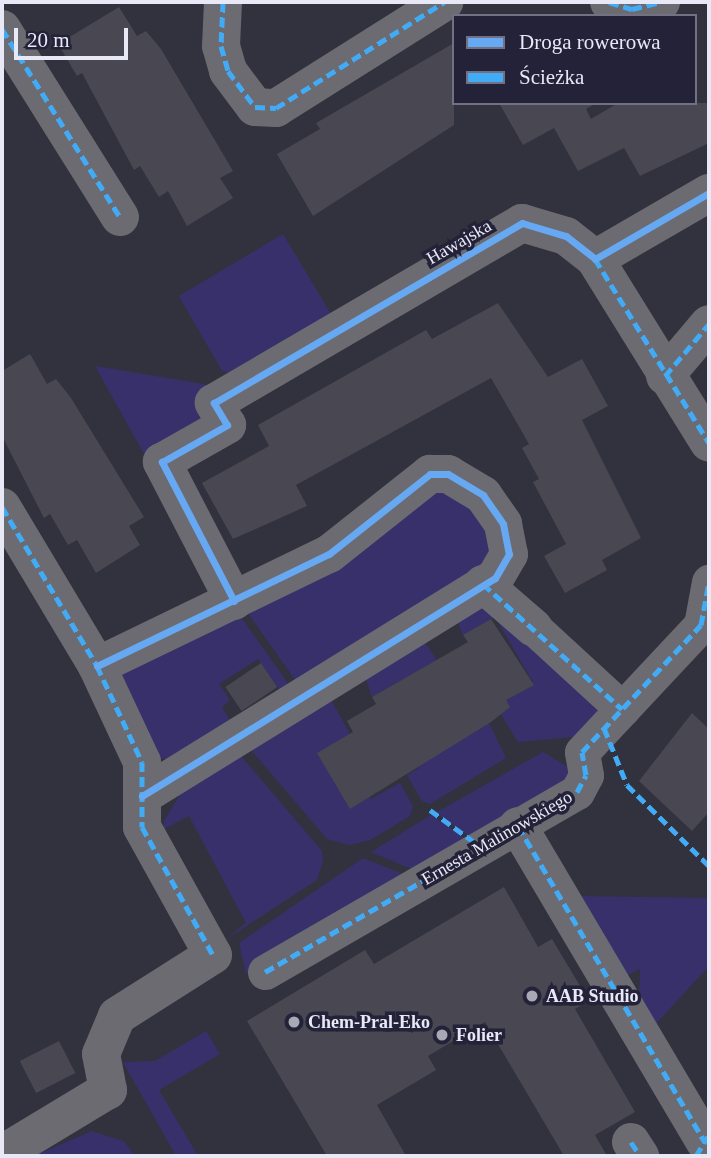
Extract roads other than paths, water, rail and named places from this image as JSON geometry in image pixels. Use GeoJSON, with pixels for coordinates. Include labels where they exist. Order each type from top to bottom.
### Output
{"type":"FeatureCollection","features":[{"type":"Feature","properties":{"kind":"street"},"geometry":{"type":"LineString","coordinates":[[223,2],[228,71],[255,107],[276,108],[443,2]]}},
{"type":"Feature","properties":{"kind":"street"},"geometry":{"type":"LineString","coordinates":[[609,2],[632,9],[661,2]]}},
{"type":"Feature","properties":{"kind":"street"},"geometry":{"type":"LineString","coordinates":[[2,29],[120,217]]}},
{"type":"Feature","properties":{"kind":"street"},"geometry":{"type":"LineString","coordinates":[[709,193],[595,259],[665,376],[709,443]]}},
{"type":"Feature","properties":{"kind":"street","name":"Hawajska"},"geometry":{"type":"LineString","coordinates":[[234,601],[162,462],[227,425],[214,403],[522,223],[566,236],[595,259]]}},
{"type":"Feature","properties":{"kind":"street"},"geometry":{"type":"LineString","coordinates":[[665,376],[709,324]]}},
{"type":"Feature","properties":{"kind":"street"},"geometry":{"type":"LineString","coordinates":[[97,666],[329,554],[430,474],[448,474],[483,495],[503,524],[507,562],[484,584],[142,796]]}},
{"type":"Feature","properties":{"kind":"street"},"geometry":{"type":"LineString","coordinates":[[2,507],[97,666],[142,762],[142,827],[213,955],[117,1016],[101,1054],[108,1090],[8,1138]]}},
{"type":"Feature","properties":{"kind":"street","name":"Ernesta Malinowskiego"},"geometry":{"type":"LineString","coordinates":[[265,972],[577,792],[586,775],[582,752],[701,625],[709,582]]}},
{"type":"Feature","properties":{"kind":"street"},"geometry":{"type":"LineString","coordinates":[[484,584],[622,709]]}},
{"type":"Feature","properties":{"kind":"street"},"geometry":{"type":"LineString","coordinates":[[518,825],[704,1144]]}},
{"type":"Feature","properties":{"kind":"place","name":"AAB Studio"},"geometry":{"type":"Point","coordinates":[532,996]}},
{"type":"Feature","properties":{"kind":"place","name":"Chem-Pral-Eko"},"geometry":{"type":"Point","coordinates":[294,1022]}},
{"type":"Feature","properties":{"kind":"place","name":"Folier"},"geometry":{"type":"Point","coordinates":[442,1035]}}]}
